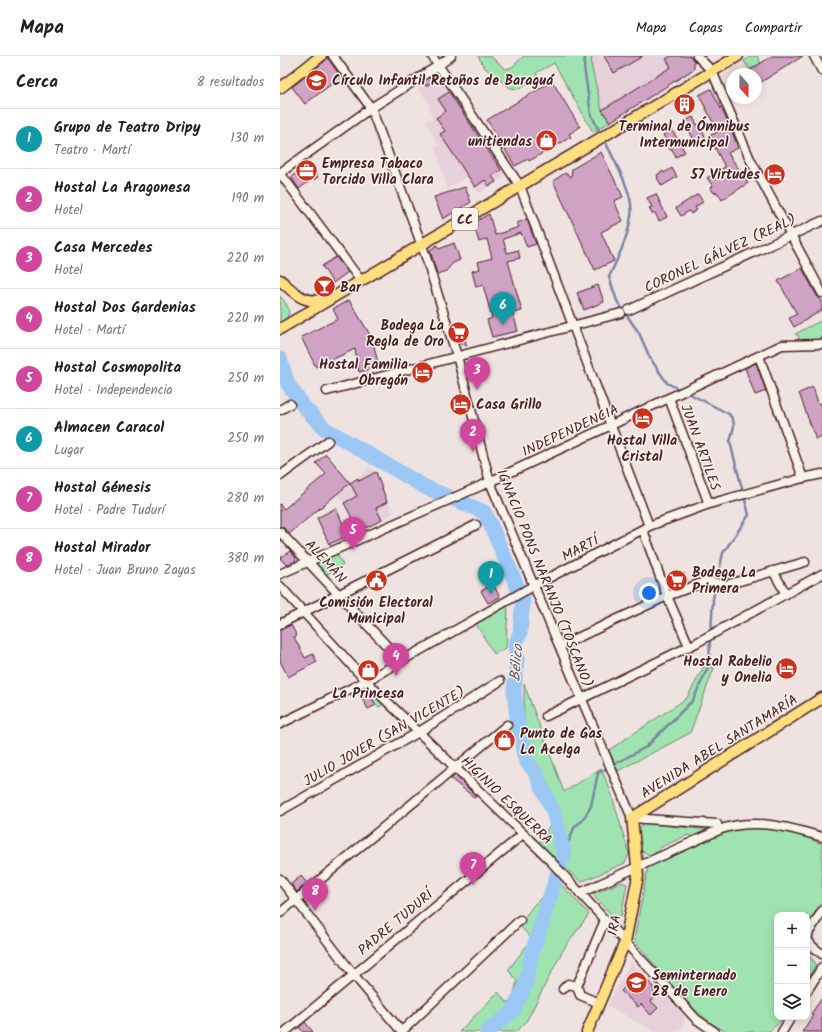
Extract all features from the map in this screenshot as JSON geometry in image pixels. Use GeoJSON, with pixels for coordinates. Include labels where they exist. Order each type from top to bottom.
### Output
{"type":"FeatureCollection","features":[{"type":"Feature","properties":{"kind":"main road"},"geometry":{"type":"LineString","coordinates":[[280,88],[321,56]]}},
{"type":"Feature","properties":{"kind":"main road","name":"CC"},"geometry":{"type":"LineString","coordinates":[[280,280],[304,299],[320,301],[334,297],[738,56]]}},
{"type":"Feature","properties":{"kind":"main road"},"geometry":{"type":"LineString","coordinates":[[280,329],[334,297]]}},
{"type":"Feature","properties":{"kind":"main road","name":"AVENIDA ABEL SANTAMARÍA"},"geometry":{"type":"LineString","coordinates":[[632,818],[822,698]]}},
{"type":"Feature","properties":{"kind":"main road","name":"1RA"},"geometry":{"type":"LineString","coordinates":[[587,1032],[625,942],[638,876],[632,818]]}},
{"type":"Feature","properties":{"kind":"street","name":"IGNACIO PONS NARANJO (TOSCANO)"},"geometry":{"type":"LineString","coordinates":[[333,56],[371,108],[422,244],[457,356],[487,483],[531,588],[560,646],[605,758],[632,818]]}},
{"type":"Feature","properties":{"kind":"street"},"geometry":{"type":"LineString","coordinates":[[432,56],[520,186],[610,426],[646,528],[667,596],[692,645]]}},
{"type":"Feature","properties":{"kind":"street"},"geometry":{"type":"LineString","coordinates":[[361,281],[280,173],[371,108],[438,66],[451,56]]}},
{"type":"Feature","properties":{"kind":"street"},"geometry":{"type":"LineString","coordinates":[[697,56],[712,71],[742,143],[822,293]]}},
{"type":"Feature","properties":{"kind":"street"},"geometry":{"type":"LineString","coordinates":[[814,56],[822,71]]}},
{"type":"Feature","properties":{"kind":"street","name":"CORONEL GÁLVEZ (REAL)"},"geometry":{"type":"LineString","coordinates":[[629,310],[822,221]]}},
{"type":"Feature","properties":{"kind":"street"},"geometry":{"type":"LineString","coordinates":[[327,391],[621,313]]}},
{"type":"Feature","properties":{"kind":"street","name":"INDEPENDENCIA"},"geometry":{"type":"LineString","coordinates":[[280,574],[487,483],[782,345],[822,344]]}},
{"type":"Feature","properties":{"kind":"street"},"geometry":{"type":"LineString","coordinates":[[759,356],[802,478]]}},
{"type":"Feature","properties":{"kind":"street","name":"JUAN ARTILES"},"geometry":{"type":"LineString","coordinates":[[672,397],[709,504]]}},
{"type":"Feature","properties":{"kind":"street"},"geometry":{"type":"LineString","coordinates":[[280,410],[290,404]]}},
{"type":"Feature","properties":{"kind":"street"},"geometry":{"type":"LineString","coordinates":[[280,476],[328,441]]}},
{"type":"Feature","properties":{"kind":"street","name":"MARTÍ"},"geometry":{"type":"LineString","coordinates":[[280,724],[366,681],[531,588],[646,528],[709,504],[802,478],[822,474]]}},
{"type":"Feature","properties":{"kind":"street"},"geometry":{"type":"LineString","coordinates":[[280,624],[476,525]]}},
{"type":"Feature","properties":{"kind":"street","name":"ALEMÁN"},"geometry":{"type":"LineString","coordinates":[[280,532],[401,661]]}},
{"type":"Feature","properties":{"kind":"street"},"geometry":{"type":"LineString","coordinates":[[560,646],[667,596],[707,581],[726,585],[805,562]]}},
{"type":"Feature","properties":{"kind":"street"},"geometry":{"type":"LineString","coordinates":[[773,571],[786,594]]}},
{"type":"Feature","properties":{"kind":"street"},"geometry":{"type":"LineString","coordinates":[[546,716],[692,645],[822,574]]}},
{"type":"Feature","properties":{"kind":"street","name":"HIGINIO ESQUERRA"},"geometry":{"type":"LineString","coordinates":[[280,586],[366,681],[545,855],[696,1020],[714,1032]]}},
{"type":"Feature","properties":{"kind":"street","name":"JULIO JOVER (SAN VICENTE)"},"geometry":{"type":"LineString","coordinates":[[280,811],[419,732],[500,681]]}},
{"type":"Feature","properties":{"kind":"street"},"geometry":{"type":"LineString","coordinates":[[280,913],[507,724]]}},
{"type":"Feature","properties":{"kind":"street"},"geometry":{"type":"LineString","coordinates":[[632,818],[717,824]]}},
{"type":"Feature","properties":{"kind":"street"},"geometry":{"type":"LineString","coordinates":[[580,893],[721,829],[734,825],[757,824],[783,826],[822,837]]}},
{"type":"Feature","properties":{"kind":"street","name":"PADRE TUDURÍ"},"geometry":{"type":"LineString","coordinates":[[285,1032],[523,834]]}},
{"type":"Feature","properties":{"kind":"street"},"geometry":{"type":"LineString","coordinates":[[280,879],[353,974],[401,1032],[520,920]]}},
{"type":"Feature","properties":{"kind":"street"},"geometry":{"type":"LineString","coordinates":[[822,912],[809,932],[807,939],[812,946],[822,954]]}},
{"type":"Feature","properties":{"kind":"street"},"geometry":{"type":"LineString","coordinates":[[599,1003],[580,995],[577,986],[605,920]]}},
{"type":"Feature","properties":{"kind":"street"},"geometry":{"type":"LineString","coordinates":[[810,986],[822,967]]}},
{"type":"Feature","properties":{"kind":"street"},"geometry":{"type":"LineString","coordinates":[[563,989],[568,984],[577,986]]}},
{"type":"Feature","properties":{"kind":"street"},"geometry":{"type":"LineString","coordinates":[[782,1032],[789,1020]]}},
{"type":"Feature","properties":{"kind":"shaded area"},"geometry":{"type":"Polygon","coordinates":[[[592,56],[690,56],[694,60],[694,69],[610,122],[602,110],[591,65],[592,56]]]}},
{"type":"Feature","properties":{"kind":"shaded area"},"geometry":{"type":"Polygon","coordinates":[[[431,74],[437,75],[505,176],[479,193],[467,176],[447,189],[435,147],[438,145],[426,121],[433,118],[430,105],[416,85],[431,74]]]}},
{"type":"Feature","properties":{"kind":"shaded area"},"geometry":{"type":"Polygon","coordinates":[[[370,468],[376,472],[393,514],[359,531],[345,502],[337,495],[370,468]]]}},
{"type":"Feature","properties":{"kind":"shaded area","name":"Seminternado 28 de Enero"},"geometry":{"type":"Polygon","coordinates":[[[631,962],[685,1016],[683,1025],[679,1032],[653,1032],[607,1005],[631,962]]]}},
{"type":"Feature","properties":{"kind":"green space"},"geometry":{"type":"Polygon","coordinates":[[[478,56],[490,56],[506,69],[512,67],[524,56],[592,56],[591,65],[602,110],[610,122],[593,132],[554,63],[536,73],[538,77],[519,89],[510,88],[485,68],[478,56]]]}},
{"type":"Feature","properties":{"kind":"green space"},"geometry":{"type":"Polygon","coordinates":[[[751,56],[757,56],[761,63],[753,68],[749,68],[744,61],[751,56]]]}},
{"type":"Feature","properties":{"kind":"green space"},"geometry":{"type":"Polygon","coordinates":[[[280,296],[288,307],[289,314],[280,324],[280,296]]]}},
{"type":"Feature","properties":{"kind":"green space"},"geometry":{"type":"Polygon","coordinates":[[[822,320],[822,340],[798,340],[799,336],[795,334],[822,320]]]}},
{"type":"Feature","properties":{"kind":"green space"},"geometry":{"type":"Polygon","coordinates":[[[337,554],[343,565],[326,575],[315,563],[337,554]]]}},
{"type":"Feature","properties":{"kind":"green space"},"geometry":{"type":"Polygon","coordinates":[[[508,606],[506,648],[494,654],[476,624],[508,606]]]}},
{"type":"Feature","properties":{"kind":"green space"},"geometry":{"type":"Polygon","coordinates":[[[705,664],[714,668],[690,733],[618,771],[609,750],[687,698],[705,664]]]}},
{"type":"Feature","properties":{"kind":"green space"},"geometry":{"type":"Polygon","coordinates":[[[524,684],[564,792],[601,769],[610,789],[629,854],[625,863],[581,882],[539,843],[551,823],[552,803],[538,771],[532,765],[526,748],[528,740],[524,727],[524,684]]]}},
{"type":"Feature","properties":{"kind":"green space"},"geometry":{"type":"Polygon","coordinates":[[[368,687],[384,703],[380,707],[376,705],[368,692],[361,697],[358,693],[368,687]]]}},
{"type":"Feature","properties":{"kind":"green space"},"geometry":{"type":"Polygon","coordinates":[[[643,823],[710,830],[692,837],[688,835],[661,847],[659,851],[649,855],[641,850],[638,832],[643,823]]]}},
{"type":"Feature","properties":{"kind":"green space"},"geometry":{"type":"Polygon","coordinates":[[[737,828],[787,829],[822,844],[822,902],[810,920],[810,912],[774,912],[774,1020],[782,1020],[770,1031],[730,1032],[719,1028],[692,1007],[665,978],[634,940],[648,867],[737,828]]]}},
{"type":"Feature","properties":{"kind":"green space"},"geometry":{"type":"Polygon","coordinates":[[[558,881],[589,914],[563,950],[526,1022],[516,1032],[459,1032],[498,992],[507,1003],[513,997],[517,981],[508,970],[532,939],[519,925],[533,906],[558,881]]]}},
{"type":"Feature","properties":{"kind":"green space"},"geometry":{"type":"Polygon","coordinates":[[[621,882],[627,884],[621,916],[614,918],[592,894],[621,882]]]}},
{"type":"Feature","properties":{"kind":"green space"},"geometry":{"type":"Polygon","coordinates":[[[810,957],[816,964],[810,975],[810,957]]]}},
{"type":"Feature","properties":{"kind":"building"},"geometry":{"type":"Polygon","coordinates":[[[604,56],[643,56],[614,73],[604,56]]]}},
{"type":"Feature","properties":{"kind":"building"},"geometry":{"type":"Polygon","coordinates":[[[671,56],[690,56],[694,61],[694,69],[610,122],[602,110],[671,67],[666,59],[671,56]]]}},
{"type":"Feature","properties":{"kind":"building"},"geometry":{"type":"Polygon","coordinates":[[[772,56],[803,56],[762,82],[762,68],[753,68],[772,56]]]}},
{"type":"Feature","properties":{"kind":"building","name":"Círculo Infantil Retoños de Baraguá"},"geometry":{"type":"Polygon","coordinates":[[[327,57],[341,77],[305,104],[292,87],[325,61],[327,57]]]}},
{"type":"Feature","properties":{"kind":"building"},"geometry":{"type":"Polygon","coordinates":[[[430,77],[433,81],[426,86],[423,82],[430,77]]]}},
{"type":"Feature","properties":{"kind":"building"},"geometry":{"type":"Polygon","coordinates":[[[552,81],[580,127],[569,134],[571,137],[529,161],[528,159],[515,166],[487,120],[552,81]]]}},
{"type":"Feature","properties":{"kind":"building"},"geometry":{"type":"Polygon","coordinates":[[[711,89],[730,126],[738,148],[728,153],[748,183],[722,200],[717,192],[714,193],[710,187],[713,186],[707,178],[725,167],[709,136],[718,132],[699,95],[711,89]]]}},
{"type":"Feature","properties":{"kind":"building"},"geometry":{"type":"Polygon","coordinates":[[[449,92],[501,170],[492,176],[496,182],[489,186],[485,180],[475,187],[440,134],[445,131],[436,118],[446,111],[438,99],[449,92]]]}},
{"type":"Feature","properties":{"kind":"building"},"geometry":{"type":"Polygon","coordinates":[[[693,117],[697,125],[699,124],[706,139],[696,144],[685,123],[685,121],[693,117]]]}},
{"type":"Feature","properties":{"kind":"building"},"geometry":{"type":"Polygon","coordinates":[[[672,130],[685,152],[676,157],[672,149],[670,150],[666,144],[668,143],[663,135],[672,130]]]}},
{"type":"Feature","properties":{"kind":"building"},"geometry":{"type":"Polygon","coordinates":[[[601,152],[623,197],[614,201],[623,221],[601,232],[614,261],[595,270],[553,181],[565,173],[571,177],[572,169],[601,152]]]}},
{"type":"Feature","properties":{"kind":"building","name":"Empresa Tabaco Torcido Villa Clara"},"geometry":{"type":"Polygon","coordinates":[[[306,161],[318,177],[313,180],[312,179],[299,189],[291,177],[304,168],[301,164],[306,161]]]}},
{"type":"Feature","properties":{"kind":"building"},"geometry":{"type":"Polygon","coordinates":[[[672,168],[677,177],[662,186],[657,178],[657,175],[672,168]]]}},
{"type":"Feature","properties":{"kind":"building"},"geometry":{"type":"Polygon","coordinates":[[[465,187],[471,202],[443,219],[434,197],[465,187]]]}},
{"type":"Feature","properties":{"kind":"building"},"geometry":{"type":"Polygon","coordinates":[[[656,194],[667,217],[659,221],[655,213],[652,214],[649,208],[652,207],[647,198],[656,194]]]}},
{"type":"Feature","properties":{"kind":"building"},"geometry":{"type":"Polygon","coordinates":[[[698,194],[703,202],[695,207],[697,210],[691,214],[689,211],[681,216],[676,208],[698,194]]]}},
{"type":"Feature","properties":{"kind":"building"},"geometry":{"type":"Polygon","coordinates":[[[489,214],[495,235],[519,227],[517,223],[527,219],[536,244],[527,247],[521,233],[503,239],[507,253],[518,250],[520,258],[508,261],[522,311],[513,313],[518,331],[492,337],[487,320],[492,318],[483,285],[476,287],[472,271],[480,269],[478,262],[492,258],[487,239],[479,242],[473,223],[489,214]]]}},
{"type":"Feature","properties":{"kind":"building"},"geometry":{"type":"Polygon","coordinates":[[[454,243],[460,260],[453,263],[446,271],[437,274],[430,250],[437,245],[439,249],[454,243]]]}},
{"type":"Feature","properties":{"kind":"building"},"geometry":{"type":"Polygon","coordinates":[[[336,257],[348,272],[333,283],[322,266],[336,257]]]}},
{"type":"Feature","properties":{"kind":"building"},"geometry":{"type":"Polygon","coordinates":[[[802,268],[817,296],[822,301],[822,310],[794,327],[789,318],[797,314],[778,281],[802,268]]]}},
{"type":"Feature","properties":{"kind":"building"},"geometry":{"type":"Polygon","coordinates":[[[598,285],[604,302],[584,310],[577,293],[598,285]]]}},
{"type":"Feature","properties":{"kind":"building"},"geometry":{"type":"Polygon","coordinates":[[[349,300],[372,338],[379,367],[359,372],[355,349],[316,367],[301,337],[338,319],[333,309],[349,300]]]}},
{"type":"Feature","properties":{"kind":"building","name":"Bodega La Regla de Oro"},"geometry":{"type":"Polygon","coordinates":[[[459,322],[467,346],[458,342],[453,324],[459,322]]]}},
{"type":"Feature","properties":{"kind":"building"},"geometry":{"type":"Polygon","coordinates":[[[756,363],[766,391],[755,395],[745,368],[756,363]]]}},
{"type":"Feature","properties":{"kind":"building"},"geometry":{"type":"Polygon","coordinates":[[[813,387],[818,403],[822,404],[822,437],[816,440],[799,393],[813,387]]]}},
{"type":"Feature","properties":{"kind":"building"},"geometry":{"type":"Polygon","coordinates":[[[326,454],[350,483],[289,534],[284,528],[280,527],[280,504],[284,509],[326,474],[316,463],[326,454]]]}},
{"type":"Feature","properties":{"kind":"building"},"geometry":{"type":"Polygon","coordinates":[[[376,472],[387,502],[376,508],[382,520],[359,531],[344,503],[357,496],[350,483],[358,478],[359,481],[376,472]]]}},
{"type":"Feature","properties":{"kind":"building"},"geometry":{"type":"Polygon","coordinates":[[[336,508],[348,536],[329,544],[317,518],[336,508]]]}},
{"type":"Feature","properties":{"kind":"building"},"geometry":{"type":"Polygon","coordinates":[[[290,551],[296,558],[295,562],[286,565],[280,558],[290,551]]]}},
{"type":"Feature","properties":{"kind":"building","name":"Bodega La Primera"},"geometry":{"type":"Polygon","coordinates":[[[684,573],[687,581],[670,587],[667,580],[684,573]]]}},
{"type":"Feature","properties":{"kind":"building"},"geometry":{"type":"Polygon","coordinates":[[[493,584],[500,597],[488,603],[481,591],[493,584]]]}},
{"type":"Feature","properties":{"kind":"building"},"geometry":{"type":"Polygon","coordinates":[[[291,625],[297,636],[294,637],[305,658],[313,654],[317,662],[288,677],[280,661],[280,630],[291,625]]]}},
{"type":"Feature","properties":{"kind":"building"},"geometry":{"type":"Polygon","coordinates":[[[370,665],[375,670],[367,674],[364,670],[370,665]]]}},
{"type":"Feature","properties":{"kind":"building"},"geometry":{"type":"Polygon","coordinates":[[[368,692],[376,705],[368,709],[361,697],[368,692]]]}},
{"type":"Feature","properties":{"kind":"building","name":"Punto de Gas La Acelga"},"geometry":{"type":"Polygon","coordinates":[[[507,733],[513,740],[501,749],[495,742],[507,733]]]}},
{"type":"Feature","properties":{"kind":"building"},"geometry":{"type":"Polygon","coordinates":[[[455,775],[476,796],[475,798],[451,779],[455,775]]]}},
{"type":"Feature","properties":{"kind":"building"},"geometry":{"type":"Polygon","coordinates":[[[301,876],[307,883],[297,892],[291,884],[301,876]]]}},
{"type":"Feature","properties":{"kind":"building"},"geometry":{"type":"Polygon","coordinates":[[[644,977],[658,995],[651,1001],[658,1008],[651,1015],[641,1004],[638,1007],[621,991],[629,983],[633,987],[644,977]]]}},
{"type":"Feature","properties":{"kind":"building"},"geometry":{"type":"Polygon","coordinates":[[[822,998],[822,1032],[802,1032],[813,1015],[811,1014],[822,998]]]}},
{"type":"Feature","properties":{"kind":"building"},"geometry":{"type":"Polygon","coordinates":[[[305,1022],[313,1032],[303,1032],[299,1027],[305,1022]]]}},
{"type":"Feature","properties":{"kind":"waterway"},"geometry":{"type":"LineString","coordinates":[[585,56],[584,67],[591,114],[601,135]]}},
{"type":"Feature","properties":{"kind":"waterway"},"geometry":{"type":"LineString","coordinates":[[604,139],[627,187],[631,207],[630,224],[625,240],[609,277],[617,301],[639,333],[650,358],[667,383],[681,390]]}},
{"type":"Feature","properties":{"kind":"waterway","name":"Bélico"},"geometry":{"type":"LineString","coordinates":[[280,359],[288,384],[304,407],[324,428],[425,487],[484,512],[523,600],[520,633],[515,645],[517,659],[514,691],[518,726],[523,738],[523,752],[526,761],[535,772],[553,811],[564,853],[532,953],[525,986],[512,1012],[487,1032]]}},
{"type":"Feature","properties":{"kind":"waterway"},"geometry":{"type":"LineString","coordinates":[[686,392],[729,414],[733,420],[734,426],[730,442],[749,515],[723,553],[713,599],[711,633]]}},
{"type":"Feature","properties":{"kind":"waterway"},"geometry":{"type":"LineString","coordinates":[[564,853],[575,826],[582,821],[591,806],[598,773],[646,747],[693,700],[709,665],[710,638]]}},
{"type":"Feature","properties":{"kind":"place","name":"Círculo Infantil Retoños de Baraguá"},"geometry":{"type":"Point","coordinates":[316,80]}},
{"type":"Feature","properties":{"kind":"place","name":"Terminal de Ómnibus Intermunicipal"},"geometry":{"type":"Point","coordinates":[684,104]}},
{"type":"Feature","properties":{"kind":"place","name":"unitiendas"},"geometry":{"type":"Point","coordinates":[547,141]}},
{"type":"Feature","properties":{"kind":"place","name":"Empresa Tabaco Torcido Villa Clara"},"geometry":{"type":"Point","coordinates":[307,171]}},
{"type":"Feature","properties":{"kind":"place","name":"57 Virtudes"},"geometry":{"type":"Point","coordinates":[775,174]}},
{"type":"Feature","properties":{"kind":"place","name":"Bar"},"geometry":{"type":"Point","coordinates":[324,287]}},
{"type":"Feature","properties":{"kind":"place","name":"Almacen Caracol"},"geometry":{"type":"Point","coordinates":[503,325]}},
{"type":"Feature","properties":{"kind":"place","name":"Bodega La Regla de Oro"},"geometry":{"type":"Point","coordinates":[459,333]}},
{"type":"Feature","properties":{"kind":"place","name":"Hostal Familia Obregón"},"geometry":{"type":"Point","coordinates":[423,372]}},
{"type":"Feature","properties":{"kind":"place","name":"Casa Mercedes"},"geometry":{"type":"Point","coordinates":[477,390]}},
{"type":"Feature","properties":{"kind":"place","name":"Casa Grillo"},"geometry":{"type":"Point","coordinates":[460,404]}},
{"type":"Feature","properties":{"kind":"place","name":"Hostal Villa Cristal"},"geometry":{"type":"Point","coordinates":[642,418]}},
{"type":"Feature","properties":{"kind":"place","name":"Hostal La Aragonesa"},"geometry":{"type":"Point","coordinates":[473,452]}},
{"type":"Feature","properties":{"kind":"place","name":"Hostal Cosmopolita"},"geometry":{"type":"Point","coordinates":[353,550]}},
{"type":"Feature","properties":{"kind":"place","name":"Comisión Electoral Municipal"},"geometry":{"type":"Point","coordinates":[376,580]}},
{"type":"Feature","properties":{"kind":"place","name":"Bodega La Primera"},"geometry":{"type":"Point","coordinates":[676,580]}},
{"type":"Feature","properties":{"kind":"place","name":"Grupo de Teatro Dripy"},"geometry":{"type":"Point","coordinates":[491,594]}},
{"type":"Feature","properties":{"kind":"place","name":"Hostal Rabelio y Onelia"},"geometry":{"type":"Point","coordinates":[787,669]}},
{"type":"Feature","properties":{"kind":"place","name":"La Princesa"},"geometry":{"type":"Point","coordinates":[368,671]}},
{"type":"Feature","properties":{"kind":"place","name":"Hostal Dos Gardenias"},"geometry":{"type":"Point","coordinates":[396,676]}},
{"type":"Feature","properties":{"kind":"place","name":"Punto de Gas La Acelga"},"geometry":{"type":"Point","coordinates":[504,741]}},
{"type":"Feature","properties":{"kind":"place","name":"Hostal Génesis"},"geometry":{"type":"Point","coordinates":[473,885]}},
{"type":"Feature","properties":{"kind":"place","name":"Hostal Mirador"},"geometry":{"type":"Point","coordinates":[315,911]}},
{"type":"Feature","properties":{"kind":"place","name":"Seminternado 28 de Enero"},"geometry":{"type":"Point","coordinates":[636,983]}}]}
